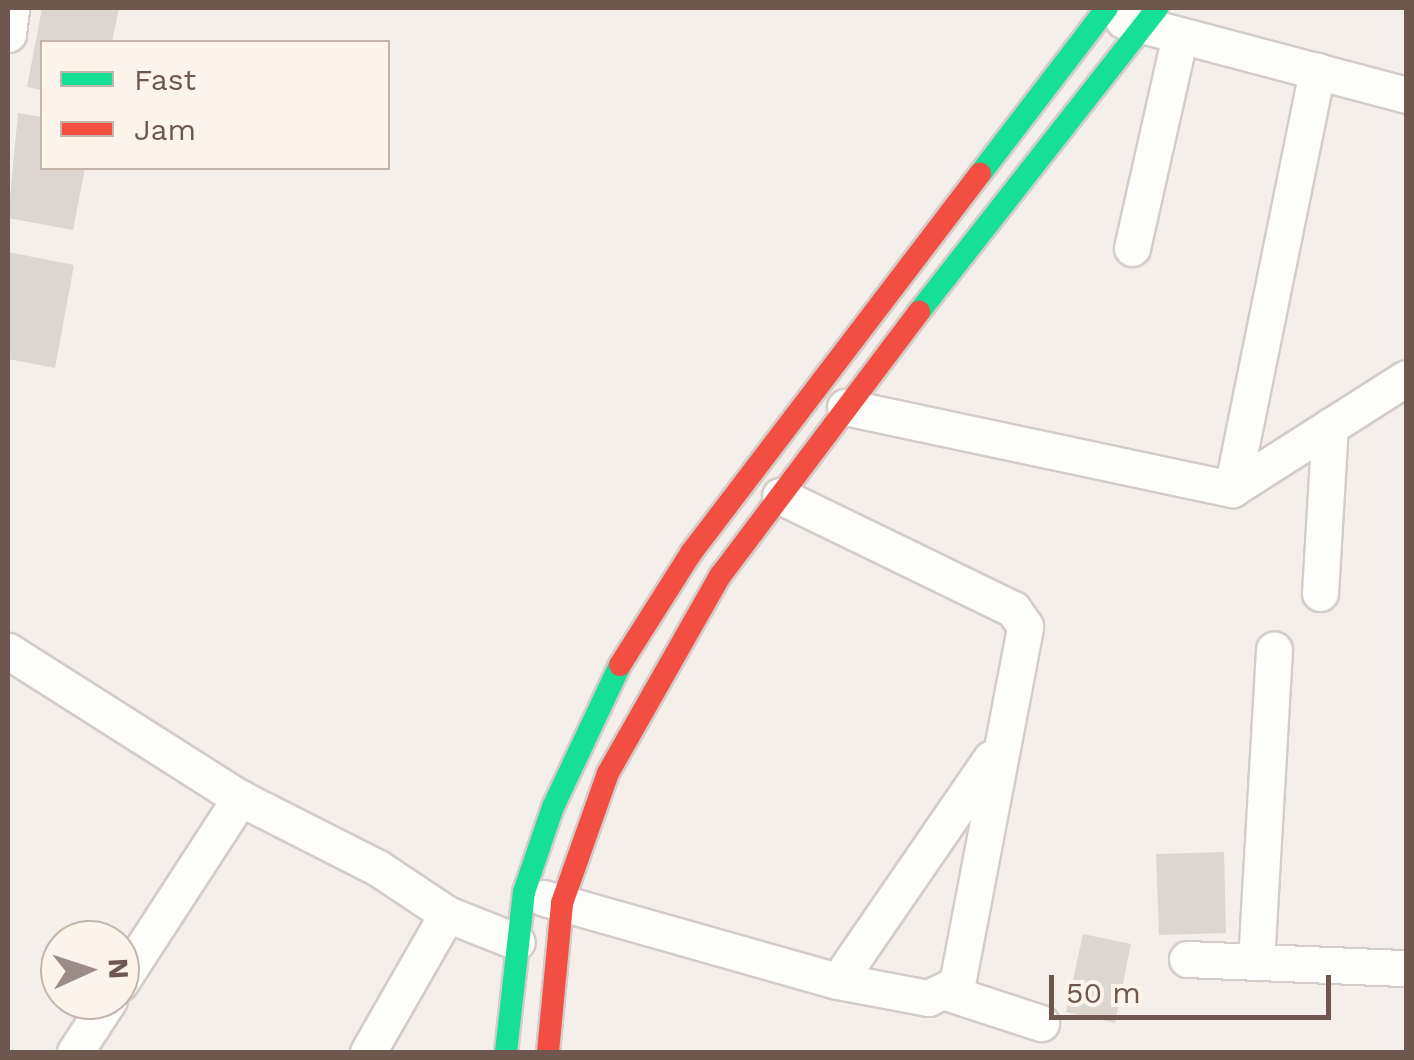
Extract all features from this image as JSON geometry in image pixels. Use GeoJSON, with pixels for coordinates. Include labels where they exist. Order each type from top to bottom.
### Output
{"type":"FeatureCollection","features":[{"type":"Feature","properties":{"kind":"street"},"geometry":{"type":"LineString","coordinates":[[8,34],[11,8]]}},
{"type":"Feature","properties":{"kind":"street"},"geometry":{"type":"LineString","coordinates":[[506,1052],[524,892],[583,736],[691,553],[1105,11],[1161,23],[1406,96]]}},
{"type":"Feature","properties":{"kind":"street"},"geometry":{"type":"LineString","coordinates":[[1132,248],[1161,23]]}},
{"type":"Feature","properties":{"kind":"street"},"geometry":{"type":"LineString","coordinates":[[548,1052],[562,903],[622,744],[720,576],[844,407],[1161,23]]}},
{"type":"Feature","properties":{"kind":"street"},"geometry":{"type":"LineString","coordinates":[[1232,489],[1317,71]]}},
{"type":"Feature","properties":{"kind":"street"},"geometry":{"type":"LineString","coordinates":[[844,407],[1232,489],[1406,378]]}},
{"type":"Feature","properties":{"kind":"street"},"geometry":{"type":"LineString","coordinates":[[1320,592],[1330,426]]}},
{"type":"Feature","properties":{"kind":"street"},"geometry":{"type":"LineString","coordinates":[[780,496],[1021,616],[1027,638],[997,749],[957,984],[949,993]]}},
{"type":"Feature","properties":{"kind":"street"},"geometry":{"type":"LineString","coordinates":[[1256,962],[1274,650]]}},
{"type":"Feature","properties":{"kind":"street"},"geometry":{"type":"LineString","coordinates":[[11,663],[240,798],[378,868],[446,914],[517,942]]}},
{"type":"Feature","properties":{"kind":"street"},"geometry":{"type":"LineString","coordinates":[[838,982],[997,749]]}},
{"type":"Feature","properties":{"kind":"street"},"geometry":{"type":"LineString","coordinates":[[140,951],[240,798]]}},
{"type":"Feature","properties":{"kind":"street"},"geometry":{"type":"LineString","coordinates":[[524,892],[838,982],[928,998],[949,993],[1041,1023]]}},
{"type":"Feature","properties":{"kind":"street"},"geometry":{"type":"LineString","coordinates":[[368,1052],[446,914]]}},
{"type":"Feature","properties":{"kind":"street"},"geometry":{"type":"LineString","coordinates":[[1186,959],[1406,968]]}},
{"type":"Feature","properties":{"kind":"street"},"geometry":{"type":"LineString","coordinates":[[75,1052],[96,1020]]}},
{"type":"Feature","properties":{"kind":"building"},"geometry":{"type":"Polygon","coordinates":[[[42,8],[119,8],[112,40],[40,40],[40,90],[27,87],[42,8]]]}},
{"type":"Feature","properties":{"kind":"building"},"geometry":{"type":"Polygon","coordinates":[[[18,113],[40,117],[40,170],[85,170],[73,230],[8,218],[18,113]]]}},
{"type":"Feature","properties":{"kind":"building"},"geometry":{"type":"Polygon","coordinates":[[[8,252],[74,265],[55,368],[8,359],[8,252]]]}},
{"type":"Feature","properties":{"kind":"building"},"geometry":{"type":"Polygon","coordinates":[[[1224,852],[1226,933],[1159,935],[1156,854],[1224,852]]]}},
{"type":"Feature","properties":{"kind":"building"},"geometry":{"type":"Polygon","coordinates":[[[1083,934],[1131,944],[1115,1023],[1066,1012],[1083,934]]]}},
{"type":"Feature","properties":{"kind":"traffic: fast"},"geometry":{"type":"LineString","coordinates":[[980,174],[1107,8]]}},
{"type":"Feature","properties":{"kind":"traffic: fast"},"geometry":{"type":"LineString","coordinates":[[919,312],[1157,8]]}},
{"type":"Feature","properties":{"kind":"traffic: fast"},"geometry":{"type":"LineString","coordinates":[[506,1052],[524,892],[553,807],[620,665]]}},
{"type":"Feature","properties":{"kind":"traffic: jam"},"geometry":{"type":"LineString","coordinates":[[620,665],[691,553],[980,174]]}},
{"type":"Feature","properties":{"kind":"traffic: jam"},"geometry":{"type":"LineString","coordinates":[[548,1052],[562,903],[608,773],[720,576],[919,312]]}}]}
